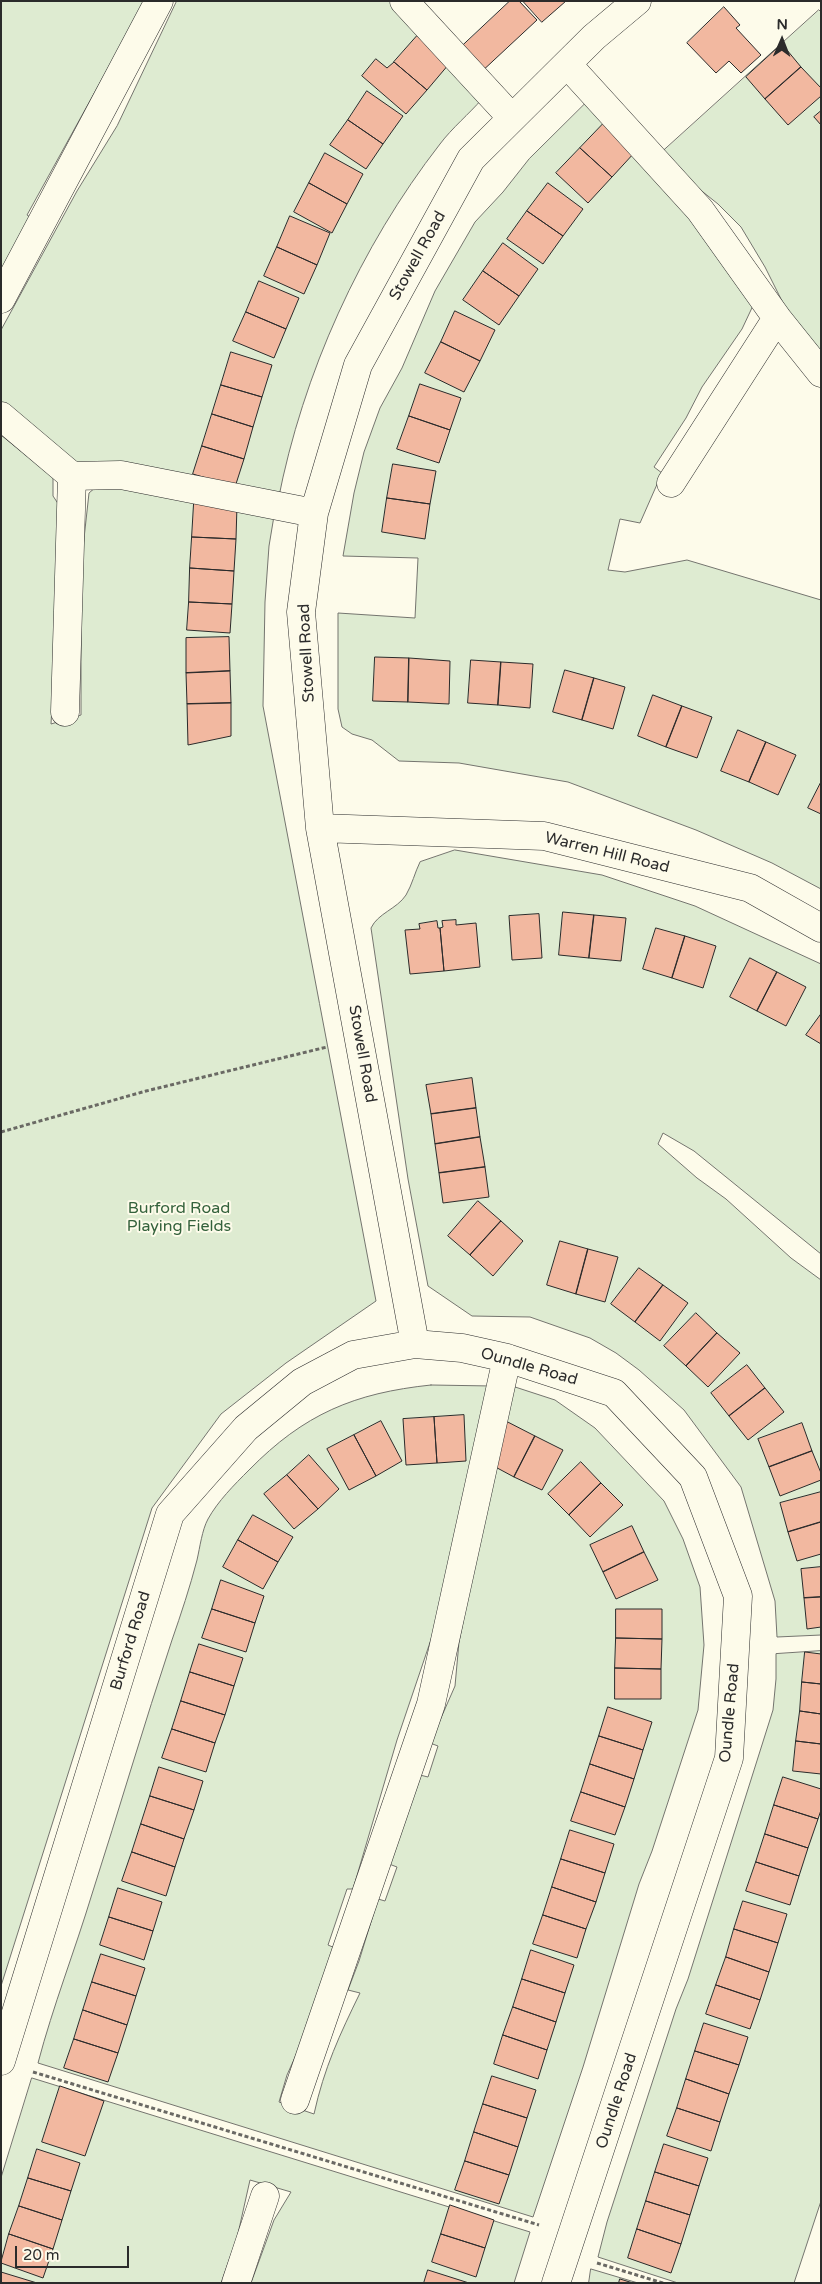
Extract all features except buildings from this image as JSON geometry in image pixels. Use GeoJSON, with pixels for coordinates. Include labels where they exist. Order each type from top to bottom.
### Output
{"type":"FeatureCollection","features":[{"type":"Feature","properties":{"kind":"street"},"geometry":{"type":"LineString","coordinates":[[1,299],[158,1]]}},
{"type":"Feature","properties":{"kind":"street"},"geometry":{"type":"LineString","coordinates":[[404,1],[512,118]]}},
{"type":"Feature","properties":{"kind":"street","name":"Stowell Road"},"geometry":{"type":"LineString","coordinates":[[415,1344],[320,828],[301,612],[314,513],[358,365],[471,159],[594,37],[637,1]]}},
{"type":"Feature","properties":{"kind":"street"},"geometry":{"type":"LineString","coordinates":[[567,64],[700,210],[777,318],[821,373]]}},
{"type":"Feature","properties":{"kind":"street"},"geometry":{"type":"LineString","coordinates":[[671,483],[777,318]]}},
{"type":"Feature","properties":{"kind":"street"},"geometry":{"type":"LineString","coordinates":[[1,416],[72,476],[121,475],[314,513]]}},
{"type":"Feature","properties":{"kind":"street"},"geometry":{"type":"LineString","coordinates":[[65,712],[72,476]]}},
{"type":"Feature","properties":{"kind":"street","name":"Warren Hill Road"},"geometry":{"type":"LineString","coordinates":[[320,828],[544,836],[750,888],[821,928]]}},
{"type":"Feature","properties":{"kind":"street","name":"Oundle Road"},"geometry":{"type":"LineString","coordinates":[[415,1344],[462,1348],[507,1358],[614,1393],[693,1477],[738,1596],[729,1758],[556,2283]]}},
{"type":"Feature","properties":{"kind":"street","name":"Burford Road"},"geometry":{"type":"LineString","coordinates":[[1,2062],[170,1514],[246,1428],[302,1382],[354,1356],[415,1344]]}},
{"type":"Feature","properties":{"kind":"street"},"geometry":{"type":"LineString","coordinates":[[295,2100],[431,1704],[507,1358]]}},
{"type":"Feature","properties":{"kind":"street"},"geometry":{"type":"LineString","coordinates":[[236,2283],[265,2196]]}},
{"type":"Feature","properties":{"kind":"path"},"geometry":{"type":"LineString","coordinates":[[1,1132],[146,1091],[359,1040]]}},
{"type":"Feature","properties":{"kind":"path"},"geometry":{"type":"LineString","coordinates":[[30,2071],[569,2244],[663,2283]]}},
{"type":"Feature","properties":{"kind":"green space"},"geometry":{"type":"Polygon","coordinates":[[[1,1],[145,1],[27,215],[35,220],[1,278],[1,1]]]}},
{"type":"Feature","properties":{"kind":"green space"},"geometry":{"type":"Polygon","coordinates":[[[177,1],[396,1],[482,99],[445,138],[411,184],[384,225],[360,268],[338,313],[319,359],[289,453],[278,501],[83,466],[57,457],[1,408],[1,330],[77,191],[117,126],[177,1]]]}},
{"type":"Feature","properties":{"kind":"green space"},"geometry":{"type":"Polygon","coordinates":[[[819,10],[821,12],[821,353],[784,305],[765,267],[741,227],[718,204],[678,172],[661,153],[819,10]]]}},
{"type":"Feature","properties":{"kind":"green space"},"geometry":{"type":"Polygon","coordinates":[[[587,102],[758,295],[742,329],[702,387],[686,418],[654,467],[662,473],[640,523],[620,519],[608,570],[625,572],[687,560],[821,600],[821,889],[772,863],[696,830],[568,782],[459,763],[399,761],[372,740],[352,734],[342,727],[338,709],[338,613],[415,618],[418,558],[343,556],[354,493],[364,452],[380,408],[402,368],[435,291],[475,222],[503,192],[529,159],[587,102]]]}},
{"type":"Feature","properties":{"kind":"green space","name":"Burford Road Playing Fields"},"geometry":{"type":"Polygon","coordinates":[[[1,435],[53,477],[53,496],[63,511],[51,724],[81,715],[81,566],[89,493],[96,487],[119,485],[275,510],[269,546],[265,602],[263,706],[376,1301],[286,1363],[221,1414],[152,1508],[1,1986],[1,435]]]}},
{"type":"Feature","properties":{"kind":"green space"},"geometry":{"type":"Polygon","coordinates":[[[455,850],[602,875],[695,906],[821,964],[821,1254],[694,1151],[663,1133],[658,1144],[697,1178],[726,1199],[791,1258],[821,1280],[821,1635],[777,1637],[775,1601],[741,1487],[684,1410],[639,1370],[616,1353],[590,1338],[530,1317],[472,1316],[428,1286],[408,1179],[371,928],[378,918],[398,904],[406,895],[420,862],[455,850]]]}},
{"type":"Feature","properties":{"kind":"green space"},"geometry":{"type":"Polygon","coordinates":[[[431,1385],[492,1386],[443,1604],[397,1740],[353,1889],[347,1889],[328,1945],[335,1948],[300,2046],[287,2075],[279,2102],[314,2114],[333,2052],[360,1993],[348,1990],[378,1899],[385,1901],[397,1867],[389,1864],[416,1774],[428,1777],[438,1746],[430,1743],[455,1686],[459,1642],[509,1385],[555,1400],[595,1428],[664,1501],[683,1539],[700,1587],[704,1645],[698,1710],[652,1851],[639,1884],[583,2067],[533,2217],[38,2063],[50,2020],[185,1600],[206,1523],[212,1512],[232,1487],[269,1451],[310,1421],[354,1401],[378,1394],[431,1385]]]}},
{"type":"Feature","properties":{"kind":"green space"},"geometry":{"type":"Polygon","coordinates":[[[821,1651],[821,2201],[794,2283],[678,2283],[598,2257],[607,2222],[676,2009],[688,1979],[773,1710],[776,1654],[821,1651]]]}},
{"type":"Feature","properties":{"kind":"green space"},"geometry":{"type":"Polygon","coordinates":[[[32,2078],[530,2232],[514,2283],[251,2283],[274,2220],[291,2192],[250,2180],[237,2238],[221,2283],[1,2283],[1,2178],[32,2078]]]}},
{"type":"Feature","properties":{"kind":"green space"},"geometry":{"type":"Polygon","coordinates":[[[591,2269],[638,2283],[589,2283],[591,2269]]]}}]}
